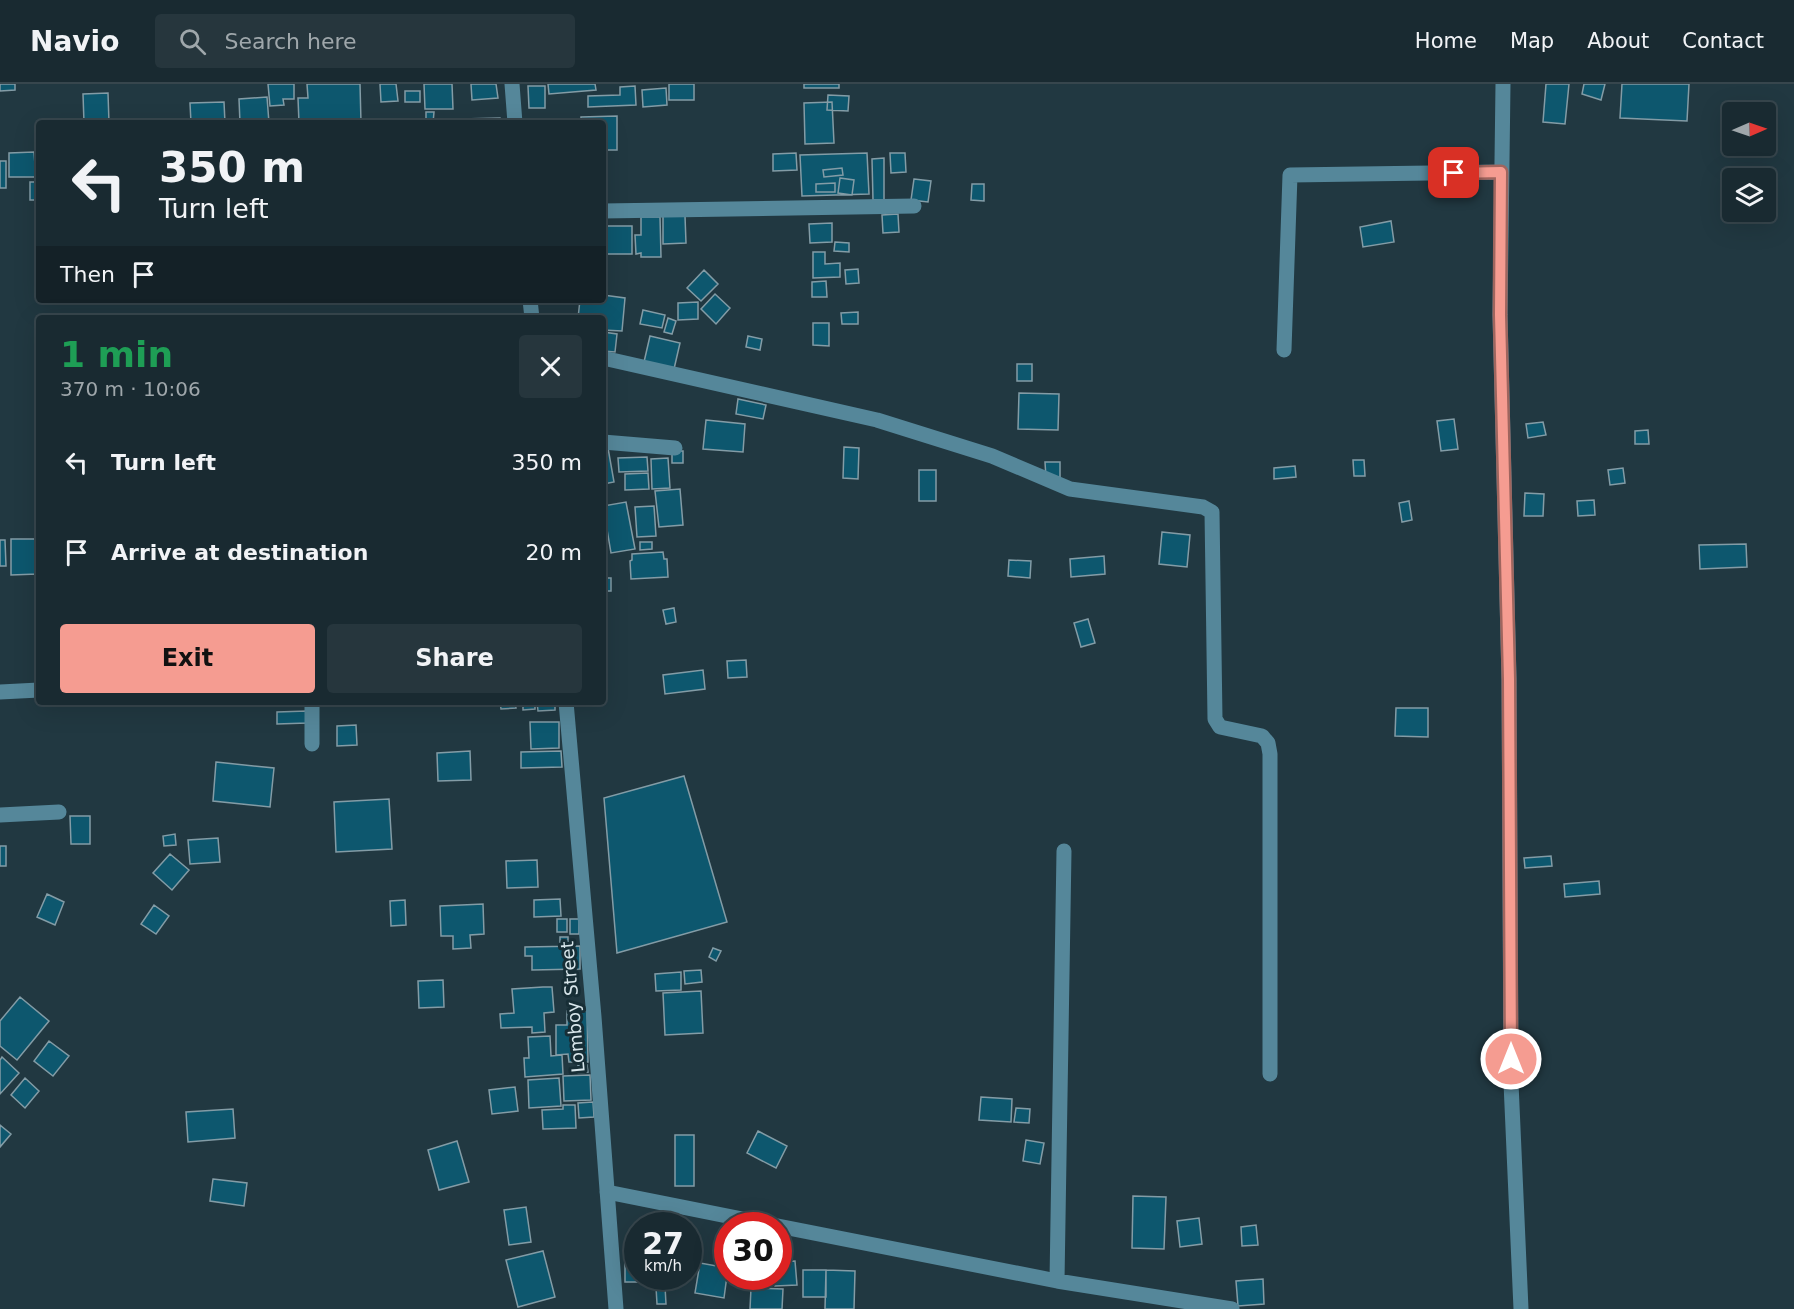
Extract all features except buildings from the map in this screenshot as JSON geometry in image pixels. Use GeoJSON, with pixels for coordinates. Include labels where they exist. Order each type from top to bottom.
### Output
{"type":"FeatureCollection","features":[{"type":"Feature","properties":{"kind":"street"},"geometry":{"type":"LineString","coordinates":[[512,84],[515,120]]}},
{"type":"Feature","properties":{"kind":"street"},"geometry":{"type":"LineString","coordinates":[[1503,84],[1500,315],[1509,679],[1511,1083],[1521,1309]]}},
{"type":"Feature","properties":{"kind":"street"},"geometry":{"type":"LineString","coordinates":[[1284,350],[1290,175],[1501,172]]}},
{"type":"Feature","properties":{"kind":"street"},"geometry":{"type":"LineString","coordinates":[[606,211],[914,206]]}},
{"type":"Feature","properties":{"kind":"street"},"geometry":{"type":"LineString","coordinates":[[606,358],[877,420],[992,456],[1070,489],[1203,507],[1212,512],[1215,719],[1220,727],[1262,736],[1268,743],[1270,753],[1270,1074]]}},
{"type":"Feature","properties":{"kind":"street"},"geometry":{"type":"LineString","coordinates":[[606,442],[675,448]]}},
{"type":"Feature","properties":{"kind":"street"},"geometry":{"type":"LineString","coordinates":[[0,692],[36,690]]}},
{"type":"Feature","properties":{"kind":"street"},"geometry":{"type":"LineString","coordinates":[[312,705],[312,744]]}},
{"type":"Feature","properties":{"kind":"street","name":"Lomboy Street"},"geometry":{"type":"LineString","coordinates":[[566,705],[616,1309]]}},
{"type":"Feature","properties":{"kind":"street"},"geometry":{"type":"LineString","coordinates":[[0,815],[59,812]]}},
{"type":"Feature","properties":{"kind":"street"},"geometry":{"type":"LineString","coordinates":[[1057,1281],[1064,851]]}},
{"type":"Feature","properties":{"kind":"street"},"geometry":{"type":"LineString","coordinates":[[607,1192],[714,1213]]}},
{"type":"Feature","properties":{"kind":"street"},"geometry":{"type":"LineString","coordinates":[[792,1229],[1057,1281],[1232,1309]]}},
{"type":"Feature","properties":{"kind":"route"},"geometry":{"type":"LineString","coordinates":[[1454,173],[1501,172],[1500,315],[1509,679],[1511,1059]]}}]}
